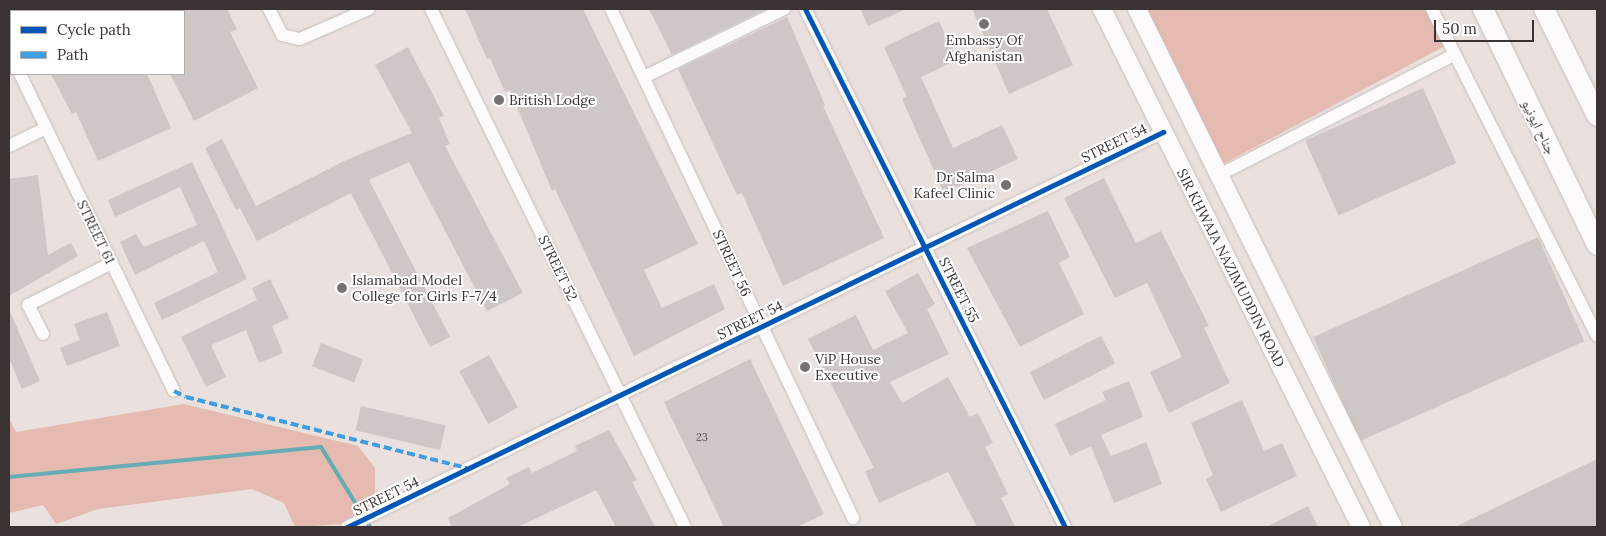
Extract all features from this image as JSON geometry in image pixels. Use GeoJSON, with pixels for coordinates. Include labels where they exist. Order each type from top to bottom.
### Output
{"type":"FeatureCollection","features":[{"type":"Feature","properties":{"kind":"main road","name":"SIR KHWAJA NAZIMUDDIN ROAD"},"geometry":{"type":"LineString","coordinates":[[1102,9],[1361,527]]}},
{"type":"Feature","properties":{"kind":"main road"},"geometry":{"type":"LineString","coordinates":[[1137,9],[1393,527]]}},
{"type":"Feature","properties":{"kind":"main road","name":"جناح ایونیو"},"geometry":{"type":"LineString","coordinates":[[1483,9],[1597,245]]}},
{"type":"Feature","properties":{"kind":"main road"},"geometry":{"type":"LineString","coordinates":[[1544,9],[1597,116]]}},
{"type":"Feature","properties":{"kind":"street"},"geometry":{"type":"LineString","coordinates":[[269,9],[282,35],[300,39],[369,9]]}},
{"type":"Feature","properties":{"kind":"street","name":"STREET 52"},"geometry":{"type":"LineString","coordinates":[[431,9],[685,527]]}},
{"type":"Feature","properties":{"kind":"street","name":"STREET 56"},"geometry":{"type":"LineString","coordinates":[[611,9],[853,518]]}},
{"type":"Feature","properties":{"kind":"street"},"geometry":{"type":"LineString","coordinates":[[644,78],[784,9]]}},
{"type":"Feature","properties":{"kind":"street","name":"STREET 55"},"geometry":{"type":"LineString","coordinates":[[805,9],[1065,527]]}},
{"type":"Feature","properties":{"kind":"street"},"geometry":{"type":"LineString","coordinates":[[1432,9],[1597,336]]}},
{"type":"Feature","properties":{"kind":"street"},"geometry":{"type":"LineString","coordinates":[[1219,175],[1455,54]]}},
{"type":"Feature","properties":{"kind":"street","name":"STREET 61"},"geometry":{"type":"LineString","coordinates":[[20,75],[174,391]]}},
{"type":"Feature","properties":{"kind":"street"},"geometry":{"type":"LineString","coordinates":[[9,146],[46,128]]}},
{"type":"Feature","properties":{"kind":"street","name":"STREET 54"},"geometry":{"type":"LineString","coordinates":[[347,527],[620,397],[1163,132]]}},
{"type":"Feature","properties":{"kind":"street"},"geometry":{"type":"LineString","coordinates":[[43,334],[28,305],[112,263]]}},
{"type":"Feature","properties":{"kind":"shaded area"},"geometry":{"type":"Polygon","coordinates":[[[1146,9],[1426,9],[1445,46],[1223,164],[1146,9]]]}},
{"type":"Feature","properties":{"kind":"shaded area"},"geometry":{"type":"Polygon","coordinates":[[[184,404],[358,446],[375,468],[375,502],[342,524],[298,527],[295,527],[284,503],[252,489],[98,509],[56,524],[43,505],[9,513],[9,418],[16,432],[184,404]]]}},
{"type":"Feature","properties":{"kind":"building"},"geometry":{"type":"Polygon","coordinates":[[[227,9],[237,29],[230,32],[258,88],[194,121],[171,75],[185,75],[184,10],[227,9]]]}},
{"type":"Feature","properties":{"kind":"building"},"geometry":{"type":"Polygon","coordinates":[[[465,9],[583,9],[698,244],[644,270],[662,308],[714,284],[725,309],[634,356],[555,189],[552,191],[510,90],[505,92],[490,58],[487,59],[465,9]]]}},
{"type":"Feature","properties":{"kind":"building"},"geometry":{"type":"Polygon","coordinates":[[[649,9],[766,9],[672,55],[649,9]]]}},
{"type":"Feature","properties":{"kind":"building"},"geometry":{"type":"Polygon","coordinates":[[[860,9],[906,9],[868,26],[860,9]]]}},
{"type":"Feature","properties":{"kind":"building"},"geometry":{"type":"Polygon","coordinates":[[[972,9],[1047,9],[1073,65],[1009,94],[972,9]]]}},
{"type":"Feature","properties":{"kind":"building"},"geometry":{"type":"Polygon","coordinates":[[[787,17],[825,105],[823,106],[884,238],[783,286],[742,193],[737,195],[678,69],[787,17]]]}},
{"type":"Feature","properties":{"kind":"building"},"geometry":{"type":"Polygon","coordinates":[[[939,21],[957,60],[921,77],[953,148],[1002,125],[1018,159],[944,193],[902,99],[907,97],[884,47],[939,21]]]}},
{"type":"Feature","properties":{"kind":"building"},"geometry":{"type":"Polygon","coordinates":[[[408,47],[444,116],[439,118],[450,144],[445,146],[523,293],[487,311],[409,162],[369,180],[450,337],[430,347],[351,193],[257,241],[240,208],[236,210],[205,148],[222,139],[256,206],[344,161],[412,133],[375,65],[408,47]]]}},
{"type":"Feature","properties":{"kind":"building"},"geometry":{"type":"Polygon","coordinates":[[[52,75],[147,75],[171,128],[98,161],[76,112],[72,114],[52,75]]]}},
{"type":"Feature","properties":{"kind":"building"},"geometry":{"type":"Polygon","coordinates":[[[1423,88],[1456,163],[1339,215],[1305,140],[1423,88]]]}},
{"type":"Feature","properties":{"kind":"building"},"geometry":{"type":"Polygon","coordinates":[[[192,162],[247,279],[162,320],[154,303],[218,272],[204,241],[135,275],[120,242],[136,234],[144,247],[197,225],[180,187],[115,217],[108,200],[192,162]]]}},
{"type":"Feature","properties":{"kind":"building"},"geometry":{"type":"Polygon","coordinates":[[[38,175],[48,255],[71,243],[78,256],[9,296],[9,179],[38,175]]]}},
{"type":"Feature","properties":{"kind":"building"},"geometry":{"type":"Polygon","coordinates":[[[1104,178],[1136,243],[1161,231],[1209,326],[1204,328],[1230,383],[1169,413],[1150,372],[1182,357],[1147,283],[1115,298],[1064,198],[1104,178]]]}},
{"type":"Feature","properties":{"kind":"building"},"geometry":{"type":"Polygon","coordinates":[[[1048,211],[1070,257],[1059,263],[1084,314],[1020,347],[967,248],[1048,211]]]}},
{"type":"Feature","properties":{"kind":"building"},"geometry":{"type":"Polygon","coordinates":[[[1538,237],[1584,341],[1360,441],[1313,337],[1538,237]]]}},
{"type":"Feature","properties":{"kind":"building"},"geometry":{"type":"Polygon","coordinates":[[[918,273],[935,304],[927,309],[949,354],[890,382],[902,403],[948,377],[970,417],[978,413],[993,443],[985,447],[1008,494],[1001,498],[1015,527],[977,527],[948,472],[879,503],[865,471],[874,468],[808,339],[856,315],[873,350],[908,333],[885,291],[918,273]]]}},
{"type":"Feature","properties":{"kind":"building"},"geometry":{"type":"Polygon","coordinates":[[[270,279],[289,318],[272,326],[283,353],[259,363],[246,330],[211,345],[226,377],[206,387],[181,337],[257,300],[252,288],[270,279]]]}},
{"type":"Feature","properties":{"kind":"building"},"geometry":{"type":"Polygon","coordinates":[[[9,309],[40,381],[22,389],[9,358],[9,309]]]}},
{"type":"Feature","properties":{"kind":"building"},"geometry":{"type":"Polygon","coordinates":[[[107,312],[120,346],[67,366],[60,348],[80,340],[74,324],[107,312]]]}},
{"type":"Feature","properties":{"kind":"building"},"geometry":{"type":"Polygon","coordinates":[[[1101,336],[1115,364],[1044,400],[1030,372],[1101,336]]]}},
{"type":"Feature","properties":{"kind":"building"},"geometry":{"type":"Polygon","coordinates":[[[321,343],[363,359],[354,382],[312,366],[321,343]]]}},
{"type":"Feature","properties":{"kind":"building"},"geometry":{"type":"Polygon","coordinates":[[[489,355],[518,407],[488,424],[459,371],[489,355]]]}},
{"type":"Feature","properties":{"kind":"building"},"geometry":{"type":"Polygon","coordinates":[[[750,359],[824,514],[797,527],[724,527],[664,402],[750,359]]]}},
{"type":"Feature","properties":{"kind":"building"},"geometry":{"type":"Polygon","coordinates":[[[1129,381],[1143,417],[1101,435],[1111,456],[1146,442],[1162,484],[1114,503],[1091,446],[1070,456],[1055,424],[1106,400],[1102,392],[1129,381]]]}},
{"type":"Feature","properties":{"kind":"building"},"geometry":{"type":"Polygon","coordinates":[[[1242,400],[1264,451],[1282,443],[1297,476],[1221,512],[1206,479],[1213,475],[1191,423],[1242,400]]]}},
{"type":"Feature","properties":{"kind":"building"},"geometry":{"type":"Polygon","coordinates":[[[361,406],[446,426],[440,450],[355,430],[361,406]]]}},
{"type":"Feature","properties":{"kind":"building"},"geometry":{"type":"Polygon","coordinates":[[[609,430],[637,480],[632,482],[655,527],[616,527],[596,490],[518,527],[452,527],[448,518],[510,484],[506,478],[529,467],[532,473],[577,451],[575,446],[609,430]]]}},
{"type":"Feature","properties":{"kind":"building"},"geometry":{"type":"Polygon","coordinates":[[[1597,459],[1597,527],[1455,527],[1597,459]]]}},
{"type":"Feature","properties":{"kind":"building"},"geometry":{"type":"Polygon","coordinates":[[[1308,506],[1318,527],[1266,527],[1308,506]]]}},
{"type":"Feature","properties":{"kind":"waterway"},"geometry":{"type":"LineString","coordinates":[[9,477],[321,447],[370,527]]}},
{"type":"Feature","properties":{"kind":"marked path"},"geometry":{"type":"LineString","coordinates":[[174,391],[186,397],[467,468]]}},
{"type":"Feature","properties":{"kind":"cycle path"},"geometry":{"type":"LineString","coordinates":[[805,9],[1065,527]]}},
{"type":"Feature","properties":{"kind":"cycle path"},"geometry":{"type":"LineString","coordinates":[[347,527],[1163,132]]}},
{"type":"Feature","properties":{"kind":"place","name":"Embassy Of Afghanistan"},"geometry":{"type":"Point","coordinates":[984,24]}},
{"type":"Feature","properties":{"kind":"place","name":"British Lodge"},"geometry":{"type":"Point","coordinates":[499,100]}},
{"type":"Feature","properties":{"kind":"place","name":"Dr Salma Kafeel Clinic"},"geometry":{"type":"Point","coordinates":[1006,185]}},
{"type":"Feature","properties":{"kind":"place","name":"Islamabad Model College for Girls F-7/4"},"geometry":{"type":"Point","coordinates":[342,288]}},
{"type":"Feature","properties":{"kind":"place","name":"ViP House Executive"},"geometry":{"type":"Point","coordinates":[805,367]}}]}
